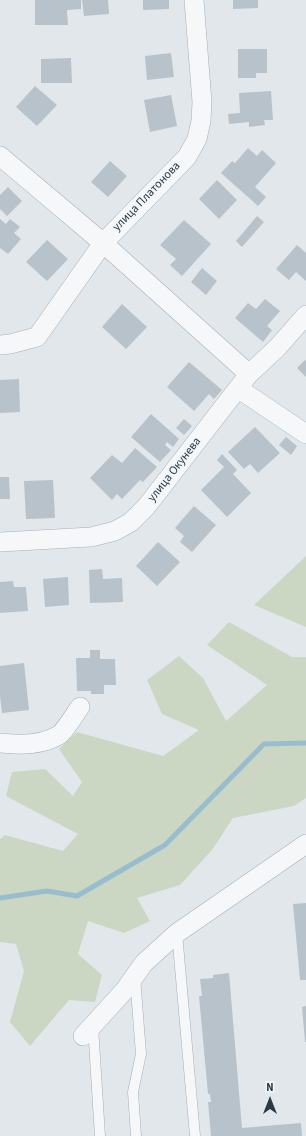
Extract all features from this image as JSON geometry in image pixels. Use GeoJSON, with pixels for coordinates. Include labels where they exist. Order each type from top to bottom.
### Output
{"type":"FeatureCollection","features":[{"type":"Feature","properties":{"kind":"street","name":"улица Платонова"},"geometry":{"type":"LineString","coordinates":[[0,345],[37,337],[103,243],[187,157],[197,139],[201,121],[202,102],[194,0]]}},
{"type":"Feature","properties":{"kind":"street"},"geometry":{"type":"LineString","coordinates":[[0,156],[103,243],[244,381],[306,434]]}},
{"type":"Feature","properties":{"kind":"street","name":"улица Окунева"},"geometry":{"type":"LineString","coordinates":[[0,542],[91,537],[114,531],[131,522],[146,507],[244,381],[306,316]]}},
{"type":"Feature","properties":{"kind":"street"},"geometry":{"type":"LineString","coordinates":[[0,743],[38,743],[60,735],[80,707]]}},
{"type":"Feature","properties":{"kind":"street"},"geometry":{"type":"LineString","coordinates":[[88,1031],[124,991],[144,963],[177,932],[306,844]]}},
{"type":"Feature","properties":{"kind":"lane"},"geometry":{"type":"LineString","coordinates":[[177,932],[195,1136]]}},
{"type":"Feature","properties":{"kind":"lane"},"geometry":{"type":"LineString","coordinates":[[135,976],[141,1054],[133,1092],[136,1136]]}},
{"type":"Feature","properties":{"kind":"lane"},"geometry":{"type":"LineString","coordinates":[[88,1031],[100,1136]]}},
{"type":"Feature","properties":{"kind":"green space"},"geometry":{"type":"Polygon","coordinates":[[[306,556],[306,627],[254,605],[305,557],[306,556]]]}},
{"type":"Feature","properties":{"kind":"green space"},"geometry":{"type":"Polygon","coordinates":[[[229,622],[292,657],[306,657],[306,798],[294,806],[233,818],[212,850],[180,885],[137,898],[150,921],[124,933],[88,921],[78,954],[102,975],[95,1002],[69,1000],[30,1046],[10,1022],[24,971],[16,944],[0,942],[0,839],[5,835],[63,851],[78,834],[6,796],[12,772],[45,769],[73,796],[82,782],[59,749],[77,732],[163,756],[199,730],[162,714],[147,680],[179,656],[203,678],[226,721],[267,685],[207,645],[229,622]]]}},
{"type":"Feature","properties":{"kind":"building"},"geometry":{"type":"Polygon","coordinates":[[[35,0],[81,0],[81,9],[67,10],[68,25],[35,25],[35,0]]]}},
{"type":"Feature","properties":{"kind":"building"},"geometry":{"type":"Polygon","coordinates":[[[82,0],[108,0],[109,14],[84,16],[82,0]]]}},
{"type":"Feature","properties":{"kind":"building"},"geometry":{"type":"Polygon","coordinates":[[[143,0],[169,0],[169,9],[143,10],[143,0]]]}},
{"type":"Feature","properties":{"kind":"building"},"geometry":{"type":"Polygon","coordinates":[[[233,0],[258,0],[258,8],[233,9],[233,0]]]}},
{"type":"Feature","properties":{"kind":"building"},"geometry":{"type":"Polygon","coordinates":[[[238,49],[267,49],[267,73],[256,73],[256,78],[238,78],[238,49]]]}},
{"type":"Feature","properties":{"kind":"building"},"geometry":{"type":"Polygon","coordinates":[[[171,53],[174,77],[147,80],[145,56],[171,53]]]}},
{"type":"Feature","properties":{"kind":"building"},"geometry":{"type":"Polygon","coordinates":[[[71,58],[72,83],[41,83],[41,59],[71,58]]]}},
{"type":"Feature","properties":{"kind":"building"},"geometry":{"type":"Polygon","coordinates":[[[35,86],[57,105],[37,126],[16,107],[35,86]]]}},
{"type":"Feature","properties":{"kind":"building"},"geometry":{"type":"Polygon","coordinates":[[[271,91],[273,120],[264,120],[265,125],[249,127],[249,122],[229,124],[228,114],[240,113],[239,93],[271,91]]]}},
{"type":"Feature","properties":{"kind":"building"},"geometry":{"type":"Polygon","coordinates":[[[171,95],[177,126],[150,132],[144,100],[171,95]]]}},
{"type":"Feature","properties":{"kind":"building"},"geometry":{"type":"Polygon","coordinates":[[[248,148],[257,156],[262,150],[276,163],[255,187],[266,197],[258,206],[221,173],[232,161],[235,163],[248,148]]]}},
{"type":"Feature","properties":{"kind":"building"},"geometry":{"type":"Polygon","coordinates":[[[110,161],[127,176],[108,197],[91,182],[110,161]]]}},
{"type":"Feature","properties":{"kind":"building"},"geometry":{"type":"Polygon","coordinates":[[[217,180],[237,200],[219,219],[199,199],[217,180]]]}},
{"type":"Feature","properties":{"kind":"building"},"geometry":{"type":"Polygon","coordinates":[[[8,187],[22,201],[7,216],[0,209],[0,195],[8,187]]]}},
{"type":"Feature","properties":{"kind":"building"},"geometry":{"type":"Polygon","coordinates":[[[257,216],[264,222],[242,247],[236,241],[257,216]]]}},
{"type":"Feature","properties":{"kind":"building"},"geometry":{"type":"Polygon","coordinates":[[[0,219],[6,224],[10,219],[20,227],[14,233],[21,239],[8,254],[0,248],[0,219]]]}},
{"type":"Feature","properties":{"kind":"building"},"geometry":{"type":"Polygon","coordinates":[[[184,220],[211,244],[182,276],[170,265],[176,259],[160,245],[184,220]]]}},
{"type":"Feature","properties":{"kind":"building"},"geometry":{"type":"Polygon","coordinates":[[[47,240],[68,259],[47,281],[26,262],[47,240]]]}},
{"type":"Feature","properties":{"kind":"building"},"geometry":{"type":"Polygon","coordinates":[[[297,245],[306,253],[306,281],[296,272],[289,280],[276,269],[297,245]]]}},
{"type":"Feature","properties":{"kind":"building"},"geometry":{"type":"Polygon","coordinates":[[[202,268],[217,281],[206,295],[191,282],[202,268]]]}},
{"type":"Feature","properties":{"kind":"building"},"geometry":{"type":"Polygon","coordinates":[[[265,299],[280,311],[267,326],[272,330],[263,342],[235,318],[248,303],[256,309],[265,299]]]}},
{"type":"Feature","properties":{"kind":"building"},"geometry":{"type":"Polygon","coordinates":[[[122,304],[147,327],[126,349],[102,327],[122,304]]]}},
{"type":"Feature","properties":{"kind":"building"},"geometry":{"type":"Polygon","coordinates":[[[305,360],[306,361],[306,377],[297,368],[305,360]]]}},
{"type":"Feature","properties":{"kind":"building"},"geometry":{"type":"Polygon","coordinates":[[[189,362],[222,390],[214,399],[209,394],[194,411],[167,387],[189,362]]]}},
{"type":"Feature","properties":{"kind":"building"},"geometry":{"type":"Polygon","coordinates":[[[19,379],[20,412],[0,413],[0,380],[19,379]]]}},
{"type":"Feature","properties":{"kind":"building"},"geometry":{"type":"Polygon","coordinates":[[[151,414],[179,439],[173,447],[167,442],[165,445],[171,450],[160,462],[131,437],[151,414]]]}},
{"type":"Feature","properties":{"kind":"building"},"geometry":{"type":"Polygon","coordinates":[[[184,419],[192,426],[184,435],[176,428],[184,419]]]}},
{"type":"Feature","properties":{"kind":"building"},"geometry":{"type":"Polygon","coordinates":[[[255,427],[280,453],[258,473],[250,464],[244,469],[228,452],[255,427]]]}},
{"type":"Feature","properties":{"kind":"building"},"geometry":{"type":"Polygon","coordinates":[[[286,437],[297,446],[291,455],[279,445],[286,437]]]}},
{"type":"Feature","properties":{"kind":"building"},"geometry":{"type":"Polygon","coordinates":[[[135,448],[157,467],[143,482],[140,480],[122,499],[117,494],[112,500],[90,478],[112,455],[122,463],[135,448]]]}},
{"type":"Feature","properties":{"kind":"building"},"geometry":{"type":"Polygon","coordinates":[[[222,454],[237,470],[233,474],[251,493],[227,517],[201,490],[224,467],[217,460],[222,454]]]}},
{"type":"Feature","properties":{"kind":"building"},"geometry":{"type":"Polygon","coordinates":[[[0,477],[9,477],[10,499],[0,499],[0,477]]]}},
{"type":"Feature","properties":{"kind":"building"},"geometry":{"type":"Polygon","coordinates":[[[53,480],[55,518],[26,519],[24,481],[53,480]]]}},
{"type":"Feature","properties":{"kind":"building"},"geometry":{"type":"Polygon","coordinates":[[[194,506],[216,525],[192,552],[180,542],[184,536],[175,528],[194,506]]]}},
{"type":"Feature","properties":{"kind":"building"},"geometry":{"type":"Polygon","coordinates":[[[158,542],[180,562],[157,586],[136,566],[158,542]]]}},
{"type":"Feature","properties":{"kind":"building"},"geometry":{"type":"Polygon","coordinates":[[[102,569],[103,579],[122,578],[123,602],[90,603],[89,570],[102,569]]]}},
{"type":"Feature","properties":{"kind":"building"},"geometry":{"type":"Polygon","coordinates":[[[68,577],[69,605],[45,607],[43,579],[68,577]]]}},
{"type":"Feature","properties":{"kind":"building"},"geometry":{"type":"Polygon","coordinates":[[[13,581],[14,587],[26,587],[28,611],[0,613],[0,582],[13,581]]]}},
{"type":"Feature","properties":{"kind":"building"},"geometry":{"type":"Polygon","coordinates":[[[90,650],[100,650],[100,659],[115,659],[116,685],[104,685],[104,694],[91,694],[91,691],[77,691],[76,658],[90,658],[90,650]]]}},
{"type":"Feature","properties":{"kind":"building"},"geometry":{"type":"Polygon","coordinates":[[[24,663],[29,710],[2,713],[0,696],[0,666],[24,663]]]}},
{"type":"Feature","properties":{"kind":"building"},"geometry":{"type":"Polygon","coordinates":[[[306,903],[306,980],[300,980],[293,904],[306,903]]]}},
{"type":"Feature","properties":{"kind":"building"},"geometry":{"type":"Polygon","coordinates":[[[229,973],[242,1128],[301,1123],[302,1136],[211,1136],[208,1102],[211,1102],[210,1094],[208,1094],[199,996],[202,996],[200,979],[213,978],[213,975],[229,973]]]}},
{"type":"Feature","properties":{"kind":"building"},"geometry":{"type":"Polygon","coordinates":[[[306,1006],[306,1042],[305,1042],[302,1007],[306,1006]]]}},
{"type":"Feature","properties":{"kind":"waterway"},"geometry":{"type":"LineString","coordinates":[[0,898],[47,891],[77,896],[165,845],[264,744],[306,743]]}}]}
